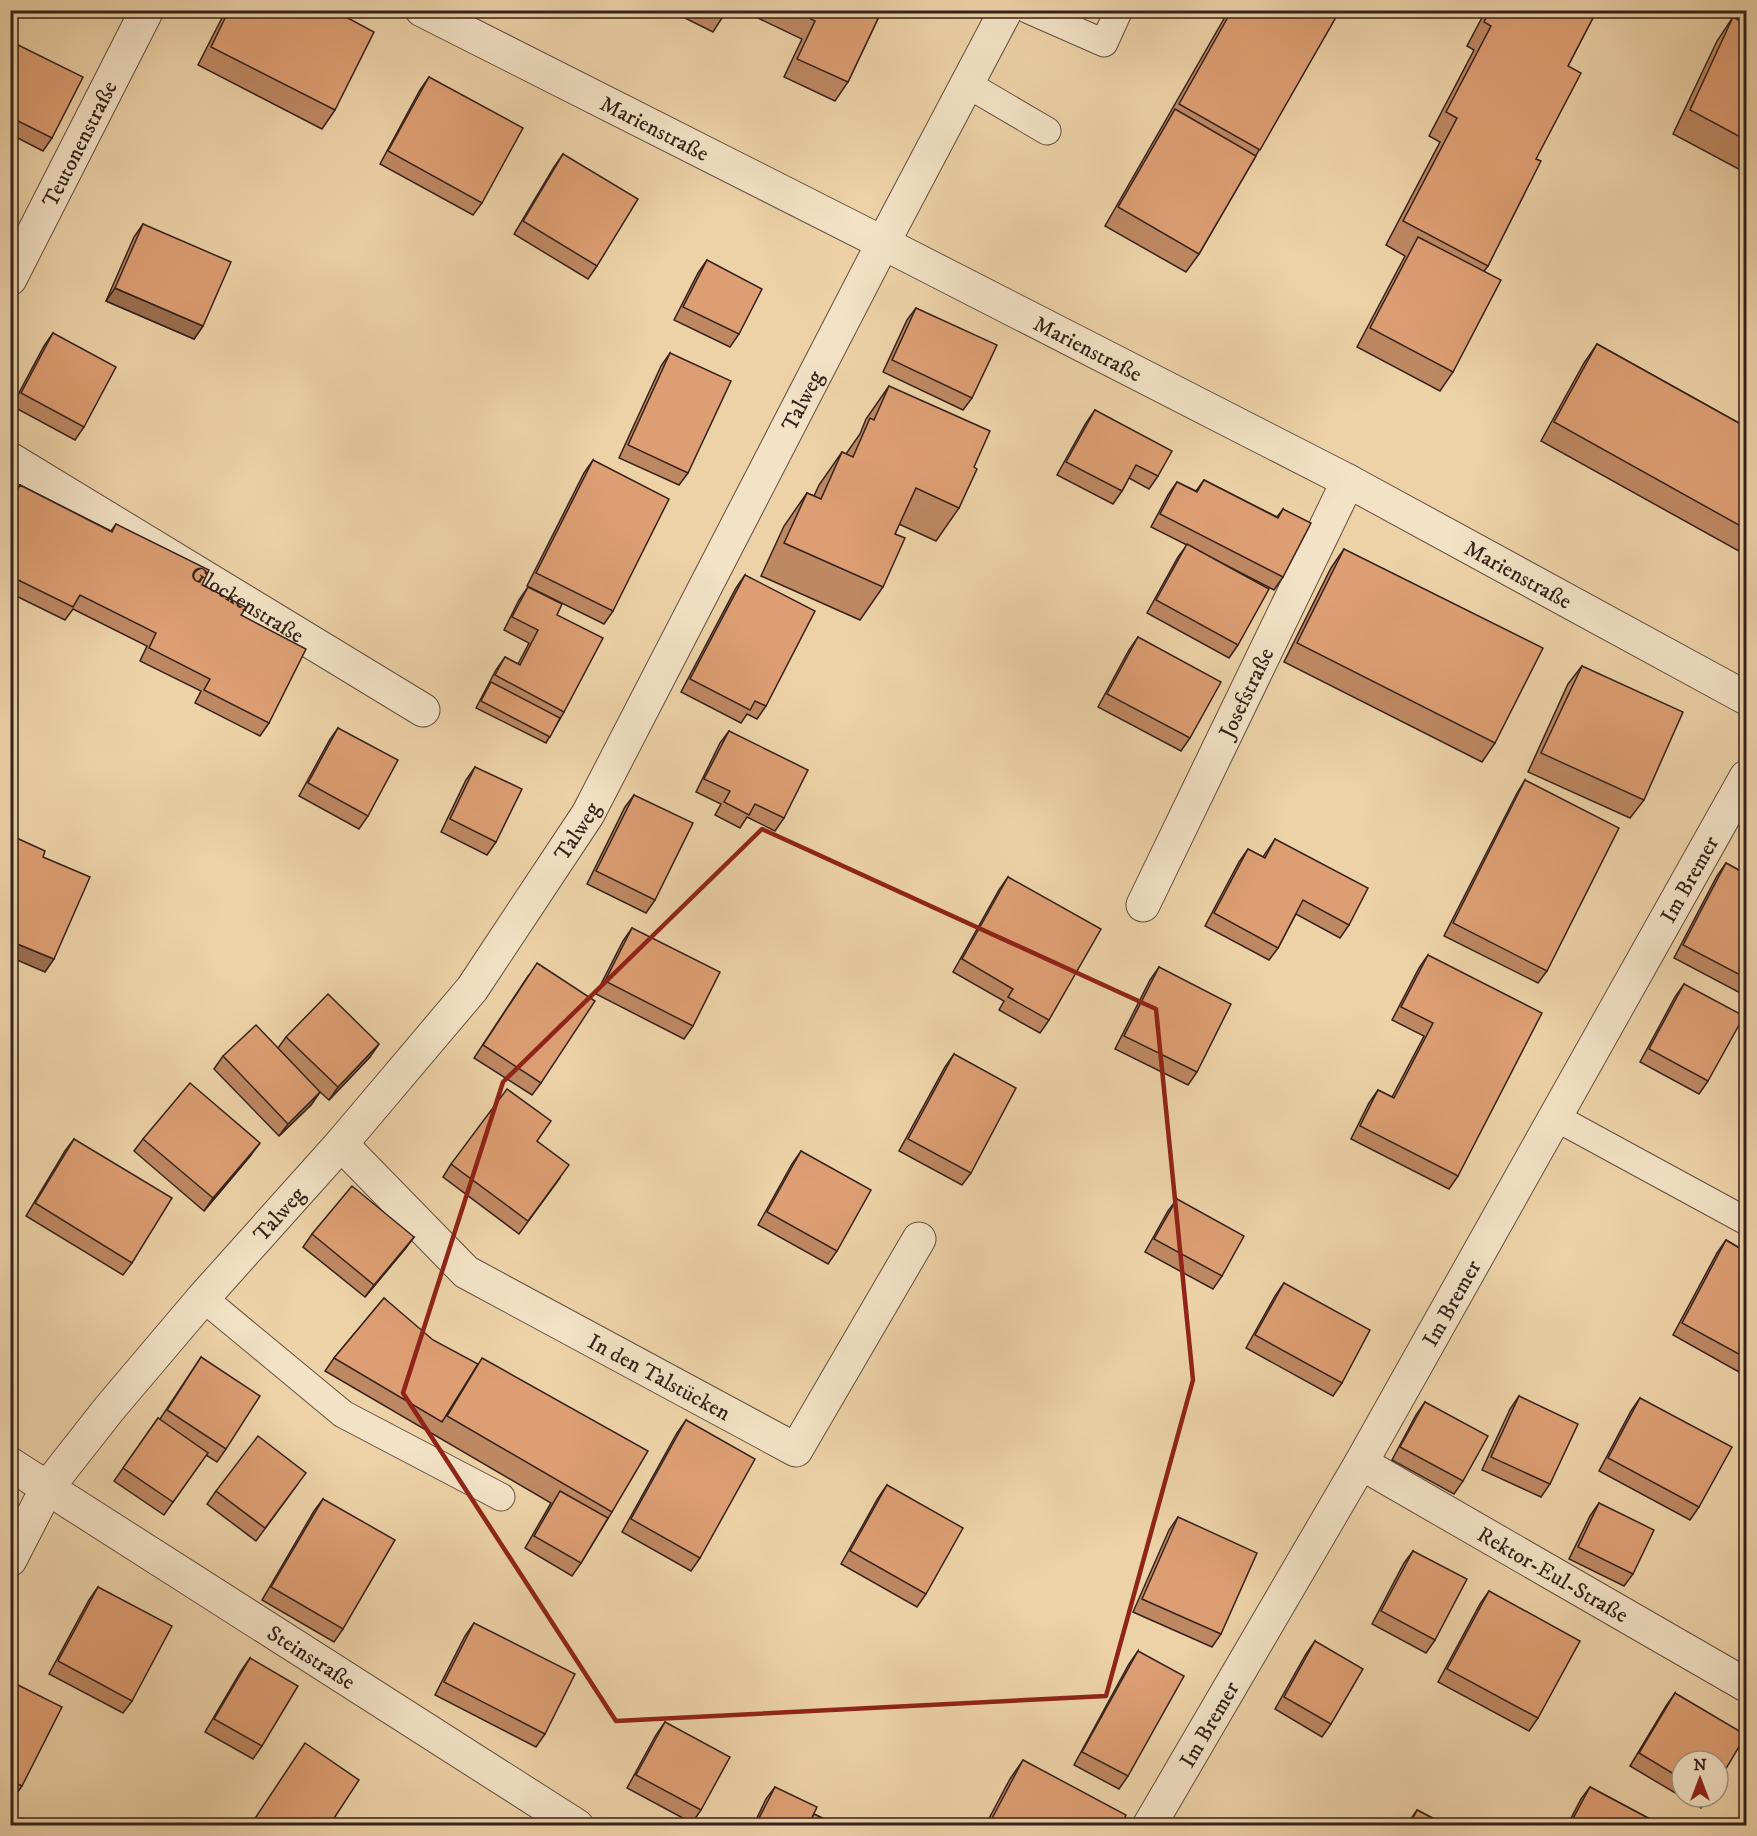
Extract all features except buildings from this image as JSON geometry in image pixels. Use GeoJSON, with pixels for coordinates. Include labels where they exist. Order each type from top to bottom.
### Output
{"type":"FeatureCollection","features":[{"type":"Feature","properties":{"kind":"street","name":"Teutonenstraße"},"geometry":{"type":"LineString","coordinates":[[10,279],[147,10]]}},
{"type":"Feature","properties":{"kind":"street","name":"Marienstraße"},"geometry":{"type":"LineString","coordinates":[[422,10],[1348,481],[1746,698]]}},
{"type":"Feature","properties":{"kind":"street","name":"Talweg"},"geometry":{"type":"LineString","coordinates":[[10,1560],[47,1488],[109,1409],[203,1298],[341,1144],[472,989],[588,814],[1006,10]]}},
{"type":"Feature","properties":{"kind":"street","name":"Glockenstraße"},"geometry":{"type":"LineString","coordinates":[[10,459],[423,710]]}},
{"type":"Feature","properties":{"kind":"street","name":"Josefstraße"},"geometry":{"type":"LineString","coordinates":[[1143,905],[1348,481]]}},
{"type":"Feature","properties":{"kind":"street","name":"Im Bremer"},"geometry":{"type":"LineString","coordinates":[[1149,1826],[1361,1463],[1746,777]]}},
{"type":"Feature","properties":{"kind":"street","name":"In den Talstücken"},"geometry":{"type":"LineString","coordinates":[[341,1144],[466,1272],[796,1450],[919,1239]]}},
{"type":"Feature","properties":{"kind":"street","name":"Rektor-Eul-Straße"},"geometry":{"type":"LineString","coordinates":[[1361,1463],[1746,1685]]}},
{"type":"Feature","properties":{"kind":"street","name":"Steinstraße"},"geometry":{"type":"LineString","coordinates":[[10,1464],[577,1826]]}},
{"type":"Feature","properties":{"kind":"lane"},"geometry":{"type":"LineString","coordinates":[[1029,10],[1104,43],[1119,10]]}},
{"type":"Feature","properties":{"kind":"lane"},"geometry":{"type":"LineString","coordinates":[[967,84],[1047,131]]}},
{"type":"Feature","properties":{"kind":"lane"},"geometry":{"type":"LineString","coordinates":[[1555,1117],[1746,1221]]}},
{"type":"Feature","properties":{"kind":"lane"},"geometry":{"type":"LineString","coordinates":[[203,1298],[343,1414],[501,1497]]}},
{"type":"Feature","properties":{"kind":"highlighted area"},"geometry":{"type":"Polygon","coordinates":[[[762,829],[1156,1009],[1193,1380],[1106,1696],[616,1721],[403,1393],[503,1082],[762,829]]]}}]}
